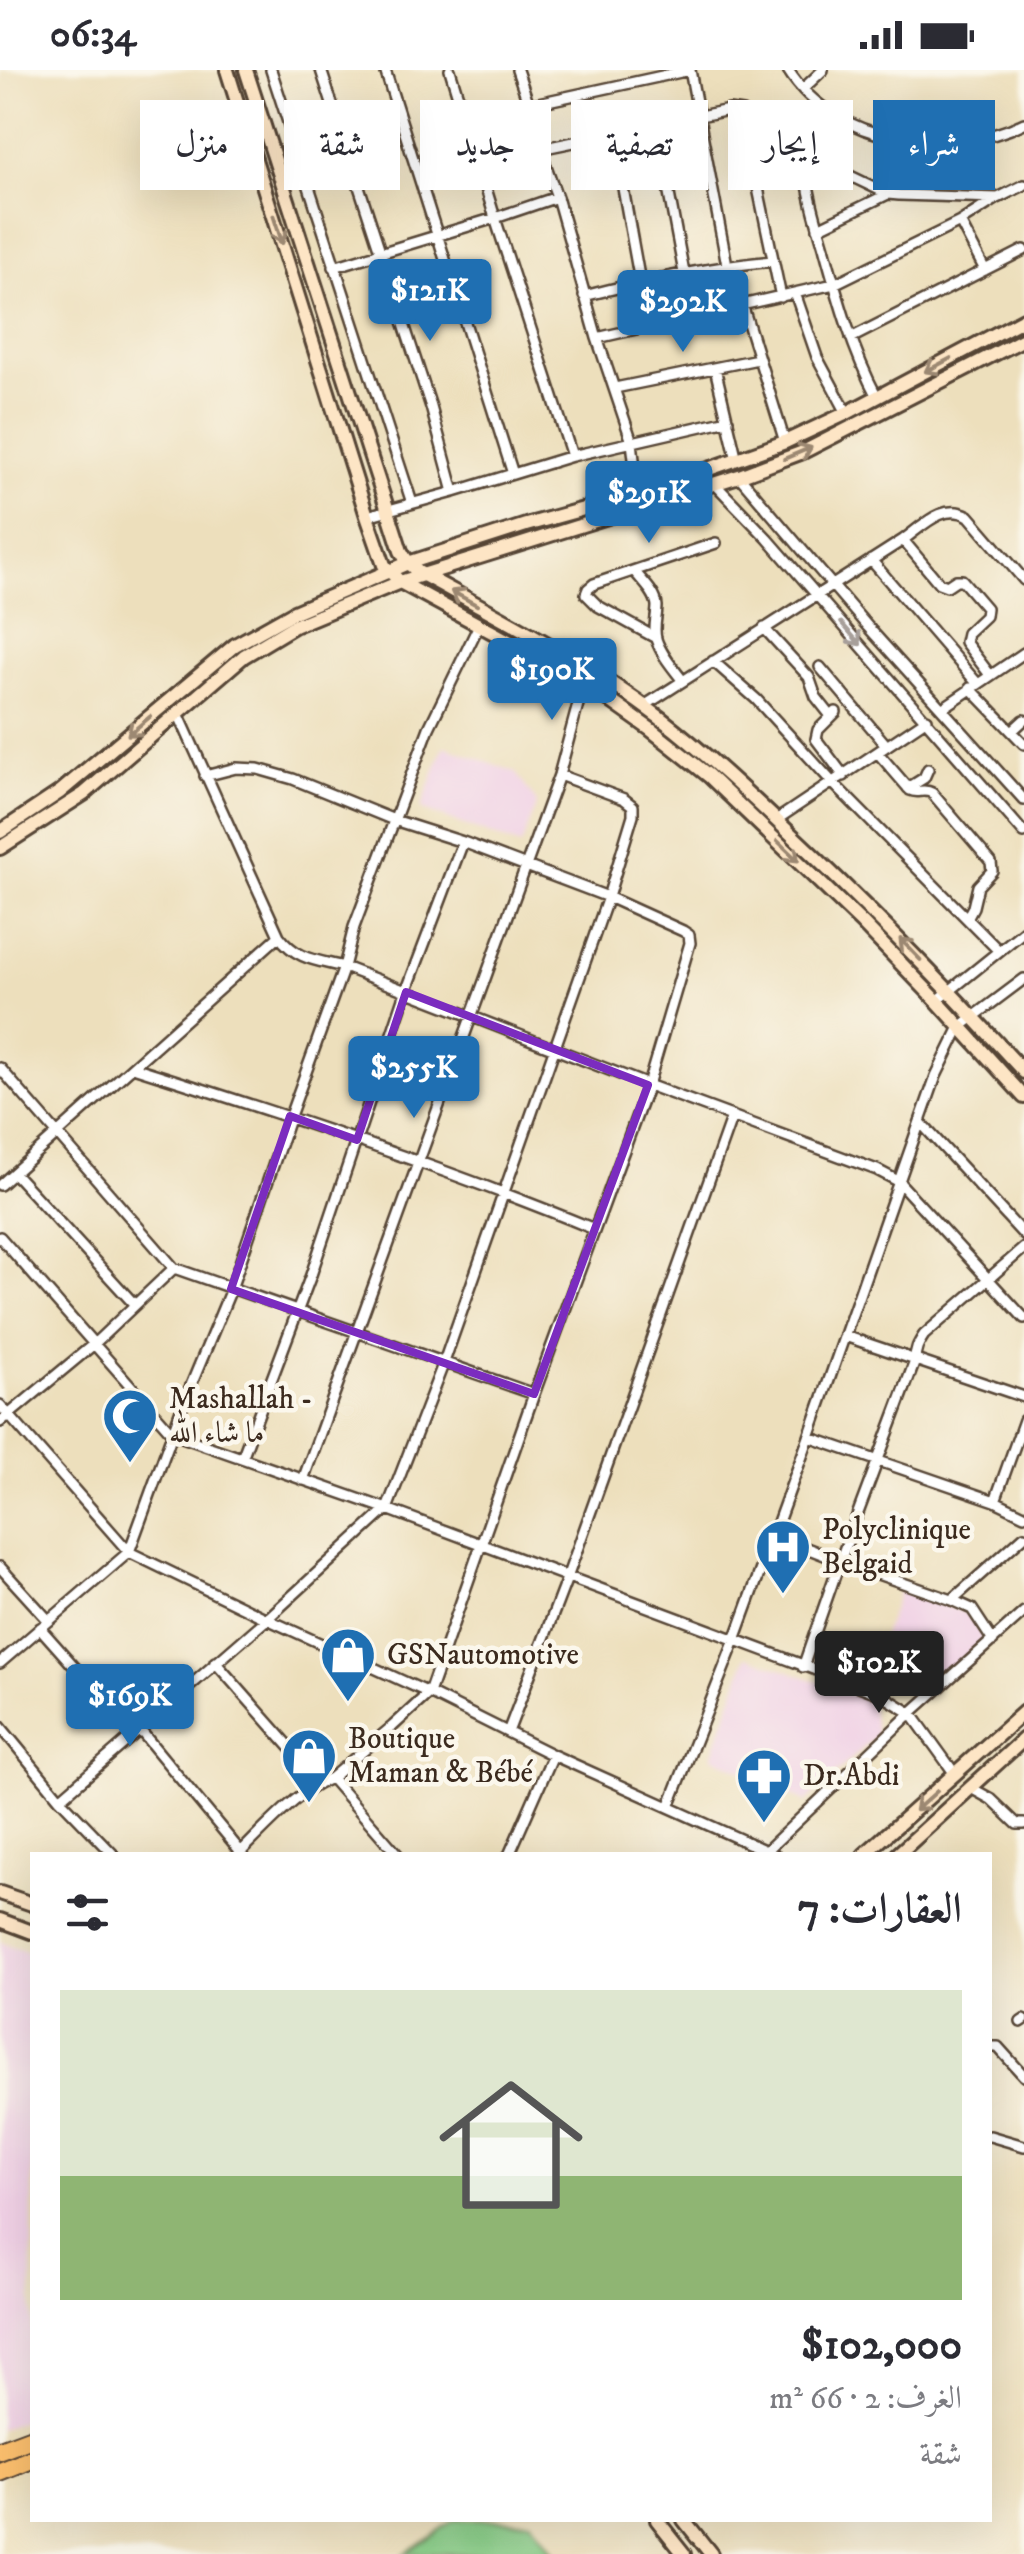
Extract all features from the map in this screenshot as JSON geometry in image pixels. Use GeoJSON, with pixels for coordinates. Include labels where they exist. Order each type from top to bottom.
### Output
{"type":"FeatureCollection","features":[{"type":"Feature","properties":{"kind":"highway"},"geometry":{"type":"LineString","coordinates":[[0,2450],[30,2439]]}},
{"type":"Feature","properties":{"kind":"highway"},"geometry":{"type":"LineString","coordinates":[[0,2472],[30,2460]]}},
{"type":"Feature","properties":{"kind":"main road"},"geometry":{"type":"LineString","coordinates":[[227,70],[387,571],[400,582],[584,682],[709,776],[862,923],[1024,1097]]}},
{"type":"Feature","properties":{"kind":"main road"},"geometry":{"type":"LineString","coordinates":[[246,70],[408,563],[597,673],[716,765],[874,913],[1024,1072]]}},
{"type":"Feature","properties":{"kind":"main road"},"geometry":{"type":"LineString","coordinates":[[0,832],[60,792],[235,645],[294,612],[408,563],[638,494],[785,442],[1024,319]]}},
{"type":"Feature","properties":{"kind":"main road"},"geometry":{"type":"LineString","coordinates":[[0,848],[84,794],[244,656],[294,626],[422,574],[715,484],[803,452],[1024,339]]}},
{"type":"Feature","properties":{"kind":"main road"},"geometry":{"type":"LineString","coordinates":[[867,1852],[1024,1712]]}},
{"type":"Feature","properties":{"kind":"main road"},"geometry":{"type":"LineString","coordinates":[[900,1852],[1024,1739]]}},
{"type":"Feature","properties":{"kind":"main road"},"geometry":{"type":"LineString","coordinates":[[0,1893],[30,1903]]}},
{"type":"Feature","properties":{"kind":"main road"},"geometry":{"type":"LineString","coordinates":[[0,1920],[30,1931]]}},
{"type":"Feature","properties":{"kind":"main road"},"geometry":{"type":"LineString","coordinates":[[659,2522],[684,2554]]}},
{"type":"Feature","properties":{"kind":"main road"},"geometry":{"type":"LineString","coordinates":[[686,2522],[711,2554]]}},
{"type":"Feature","properties":{"kind":"street"},"geometry":{"type":"LineString","coordinates":[[271,70],[412,503]]}},
{"type":"Feature","properties":{"kind":"street"},"geometry":{"type":"LineString","coordinates":[[321,70],[431,407],[454,492]]}},
{"type":"Feature","properties":{"kind":"street"},"geometry":{"type":"LineString","coordinates":[[385,70],[513,474]]}},
{"type":"Feature","properties":{"kind":"street"},"geometry":{"type":"LineString","coordinates":[[450,70],[572,456]]}},
{"type":"Feature","properties":{"kind":"street"},"geometry":{"type":"LineString","coordinates":[[517,70],[528,100]]}},
{"type":"Feature","properties":{"kind":"street"},"geometry":{"type":"LineString","coordinates":[[551,100],[690,70],[697,100]]}},
{"type":"Feature","properties":{"kind":"street"},"geometry":{"type":"LineString","coordinates":[[788,70],[824,107],[857,126],[915,142],[966,141],[1024,124]]}},
{"type":"Feature","properties":{"kind":"street"},"geometry":{"type":"LineString","coordinates":[[803,89],[823,70]]}},
{"type":"Feature","properties":{"kind":"street"},"geometry":{"type":"LineString","coordinates":[[708,114],[742,112],[781,297]]}},
{"type":"Feature","properties":{"kind":"street"},"geometry":{"type":"LineString","coordinates":[[876,397],[834,284],[805,162],[814,159],[888,194],[998,198]]}},
{"type":"Feature","properties":{"kind":"street"},"geometry":{"type":"LineString","coordinates":[[708,162],[726,265]]}},
{"type":"Feature","properties":{"kind":"street"},"geometry":{"type":"LineString","coordinates":[[551,178],[584,296],[632,442],[638,494]]}},
{"type":"Feature","properties":{"kind":"street"},"geometry":{"type":"LineString","coordinates":[[597,338],[834,284],[960,222],[1024,185]]}},
{"type":"Feature","properties":{"kind":"street"},"geometry":{"type":"LineString","coordinates":[[623,190],[640,282]]}},
{"type":"Feature","properties":{"kind":"street"},"geometry":{"type":"LineString","coordinates":[[668,190],[684,273]]}},
{"type":"Feature","properties":{"kind":"street"},"geometry":{"type":"LineString","coordinates":[[818,228],[888,194]]}},
{"type":"Feature","properties":{"kind":"street"},"geometry":{"type":"LineString","coordinates":[[334,267],[558,197]]}},
{"type":"Feature","properties":{"kind":"street"},"geometry":{"type":"LineString","coordinates":[[960,222],[985,270]]}},
{"type":"Feature","properties":{"kind":"street"},"geometry":{"type":"LineString","coordinates":[[852,338],[1024,250]]}},
{"type":"Feature","properties":{"kind":"street"},"geometry":{"type":"LineString","coordinates":[[584,296],[726,265],[773,261]]}},
{"type":"Feature","properties":{"kind":"street"},"geometry":{"type":"LineString","coordinates":[[795,294],[817,357],[846,413]]}},
{"type":"Feature","properties":{"kind":"street"},"geometry":{"type":"LineString","coordinates":[[742,304],[785,442]]}},
{"type":"Feature","properties":{"kind":"street"},"geometry":{"type":"LineString","coordinates":[[615,388],[758,359]]}},
{"type":"Feature","properties":{"kind":"street"},"geometry":{"type":"LineString","coordinates":[[715,368],[737,460]]}},
{"type":"Feature","properties":{"kind":"street"},"geometry":{"type":"LineString","coordinates":[[367,516],[572,456],[728,420]]}},
{"type":"Feature","properties":{"kind":"street"},"geometry":{"type":"LineString","coordinates":[[739,476],[1024,800]]}},
{"type":"Feature","properties":{"kind":"street"},"geometry":{"type":"LineString","coordinates":[[715,484],[768,539],[1024,833]]}},
{"type":"Feature","properties":{"kind":"street"},"geometry":{"type":"LineString","coordinates":[[644,706],[942,512],[956,510],[969,516],[1024,580]]}},
{"type":"Feature","properties":{"kind":"street"},"geometry":{"type":"LineString","coordinates":[[903,540],[939,583],[946,586],[962,580],[986,608],[986,614],[967,633],[965,642],[990,675]]}},
{"type":"Feature","properties":{"kind":"street"},"geometry":{"type":"LineString","coordinates":[[656,638],[598,606],[586,594],[588,589],[716,544]]}},
{"type":"Feature","properties":{"kind":"street"},"geometry":{"type":"LineString","coordinates":[[871,560],[1024,744]]}},
{"type":"Feature","properties":{"kind":"street"},"geometry":{"type":"LineString","coordinates":[[635,572],[654,597],[656,638],[682,681]]}},
{"type":"Feature","properties":{"kind":"street"},"geometry":{"type":"LineString","coordinates":[[0,1663],[130,1552],[231,1289],[394,820],[429,728],[480,625]]}},
{"type":"Feature","properties":{"kind":"street"},"geometry":{"type":"LineString","coordinates":[[764,628],[809,677],[816,698],[833,714],[818,730],[816,739],[844,776]]}},
{"type":"Feature","properties":{"kind":"street"},"geometry":{"type":"LineString","coordinates":[[942,708],[1024,653]]}},
{"type":"Feature","properties":{"kind":"street"},"geometry":{"type":"LineString","coordinates":[[713,661],[769,712],[833,784],[999,950]]}},
{"type":"Feature","properties":{"kind":"street"},"geometry":{"type":"LineString","coordinates":[[820,666],[887,746]]}},
{"type":"Feature","properties":{"kind":"street"},"geometry":{"type":"LineString","coordinates":[[303,1480],[559,775],[584,682]]}},
{"type":"Feature","properties":{"kind":"street"},"geometry":{"type":"LineString","coordinates":[[178,711],[278,936],[289,949],[836,1154],[898,1181],[1024,1318]]}},
{"type":"Feature","properties":{"kind":"street"},"geometry":{"type":"LineString","coordinates":[[776,820],[926,720]]}},
{"type":"Feature","properties":{"kind":"street"},"geometry":{"type":"LineString","coordinates":[[1012,731],[1024,720]]}},
{"type":"Feature","properties":{"kind":"street"},"geometry":{"type":"LineString","coordinates":[[878,753],[908,788],[932,792],[991,862],[992,871],[978,886],[967,918]]}},
{"type":"Feature","properties":{"kind":"street"},"geometry":{"type":"LineString","coordinates":[[205,776],[236,768],[294,779],[394,820],[608,897],[683,930],[690,938],[648,1085],[429,1693],[276,1817],[241,1852]]}},
{"type":"Feature","properties":{"kind":"street"},"geometry":{"type":"LineString","coordinates":[[908,788],[924,778],[928,770]]}},
{"type":"Feature","properties":{"kind":"street"},"geometry":{"type":"LineString","coordinates":[[60,1799],[387,1510],[444,1362],[608,897],[633,815],[634,806],[624,799],[559,775]]}},
{"type":"Feature","properties":{"kind":"street"},"geometry":{"type":"LineString","coordinates":[[242,1458],[463,842]]}},
{"type":"Feature","properties":{"kind":"street"},"geometry":{"type":"LineString","coordinates":[[937,1001],[1024,931]]}},
{"type":"Feature","properties":{"kind":"street"},"geometry":{"type":"LineString","coordinates":[[0,1186],[278,936]]}},
{"type":"Feature","properties":{"kind":"street"},"geometry":{"type":"LineString","coordinates":[[670,1807],[846,1336],[936,1076],[960,1027],[1020,982],[1024,994]]}},
{"type":"Feature","properties":{"kind":"street"},"geometry":{"type":"LineString","coordinates":[[132,1067],[290,1116],[594,1229]]}},
{"type":"Feature","properties":{"kind":"street"},"geometry":{"type":"LineString","coordinates":[[0,1068],[174,1268],[534,1394]]}},
{"type":"Feature","properties":{"kind":"street"},"geometry":{"type":"LineString","coordinates":[[508,1732],[732,1116]]}},
{"type":"Feature","properties":{"kind":"street"},"geometry":{"type":"LineString","coordinates":[[920,1123],[1024,1235]]}},
{"type":"Feature","properties":{"kind":"street"},"geometry":{"type":"LineString","coordinates":[[14,1172],[135,1305]]}},
{"type":"Feature","properties":{"kind":"street"},"geometry":{"type":"LineString","coordinates":[[0,1237],[173,1434],[880,1694],[911,1713],[955,1774]]}},
{"type":"Feature","properties":{"kind":"street"},"geometry":{"type":"LineString","coordinates":[[803,1667],[916,1360],[915,1350],[924,1335],[1024,1248]]}},
{"type":"Feature","properties":{"kind":"street"},"geometry":{"type":"LineString","coordinates":[[4,1418],[94,1344],[174,1268]]}},
{"type":"Feature","properties":{"kind":"street"},"geometry":{"type":"LineString","coordinates":[[846,1336],[1024,1397]]}},
{"type":"Feature","properties":{"kind":"street"},"geometry":{"type":"LineString","coordinates":[[0,1405],[4,1418],[130,1552],[553,1756],[768,1852]]}},
{"type":"Feature","properties":{"kind":"street"},"geometry":{"type":"LineString","coordinates":[[995,1501],[1024,1420]]}},
{"type":"Feature","properties":{"kind":"street"},"geometry":{"type":"LineString","coordinates":[[809,1437],[1024,1514]]}},
{"type":"Feature","properties":{"kind":"street"},"geometry":{"type":"LineString","coordinates":[[773,1535],[972,1609],[993,1641]]}},
{"type":"Feature","properties":{"kind":"street"},"geometry":{"type":"LineString","coordinates":[[952,1600],[1024,1536]]}},
{"type":"Feature","properties":{"kind":"street"},"geometry":{"type":"LineString","coordinates":[[0,1567],[88,1682],[140,1730],[237,1852]]}},
{"type":"Feature","properties":{"kind":"street"},"geometry":{"type":"LineString","coordinates":[[771,1852],[911,1713],[1024,1612]]}},
{"type":"Feature","properties":{"kind":"street"},"geometry":{"type":"LineString","coordinates":[[215,1662],[395,1852]]}},
{"type":"Feature","properties":{"kind":"street"},"geometry":{"type":"LineString","coordinates":[[0,1726],[60,1799],[111,1852]]}},
{"type":"Feature","properties":{"kind":"street"},"geometry":{"type":"LineString","coordinates":[[510,1852],[553,1756]]}},
{"type":"Feature","properties":{"kind":"street"},"geometry":{"type":"LineString","coordinates":[[982,1778],[991,1799]]}},
{"type":"Feature","properties":{"kind":"street"},"geometry":{"type":"LineString","coordinates":[[971,1788],[991,1799],[1017,1824],[1024,1824]]}},
{"type":"Feature","properties":{"kind":"street"},"geometry":{"type":"LineString","coordinates":[[992,2047],[998,2047],[1024,2076]]}},
{"type":"Feature","properties":{"kind":"street"},"geometry":{"type":"LineString","coordinates":[[992,2137],[1024,2146]]}},
{"type":"Feature","properties":{"kind":"highlighted area"},"geometry":{"type":"Polygon","coordinates":[[[406,992],[648,1085],[534,1394],[231,1289],[290,1116],[357,1140],[406,992]]]}},
{"type":"Feature","properties":{"kind":"shaded area"},"geometry":{"type":"Polygon","coordinates":[[[444,746],[515,772],[537,803],[521,846],[421,809],[444,746]]]}},
{"type":"Feature","properties":{"kind":"shaded area"},"geometry":{"type":"Polygon","coordinates":[[[900,1589],[966,1613],[985,1639],[927,1691],[870,1671],[900,1589]]]}},
{"type":"Feature","properties":{"kind":"shaded area"},"geometry":{"type":"Polygon","coordinates":[[[747,1656],[869,1700],[877,1735],[806,1802],[712,1756],[747,1656]]]}},
{"type":"Feature","properties":{"kind":"shaded area"},"geometry":{"type":"Polygon","coordinates":[[[0,1942],[30,1953],[30,2417],[0,2429],[0,1942]]]}},
{"type":"Feature","properties":{"kind":"green space"},"geometry":{"type":"Polygon","coordinates":[[[451,2522],[532,2522],[554,2554],[404,2554],[451,2522]]]}},
{"type":"Feature","properties":{"kind":"place","name":"Mashallah - ما شاء الله"},"geometry":{"type":"Point","coordinates":[130,1465]}},
{"type":"Feature","properties":{"kind":"place","name":"Polyclinique Belgaid"},"geometry":{"type":"Point","coordinates":[783,1596]}},
{"type":"Feature","properties":{"kind":"place","name":"GSNautomotive"},"geometry":{"type":"Point","coordinates":[348,1704]}},
{"type":"Feature","properties":{"kind":"place","name":"Boutique Maman & Bébé"},"geometry":{"type":"Point","coordinates":[309,1805]}},
{"type":"Feature","properties":{"kind":"place","name":"Dr.Abdi"},"geometry":{"type":"Point","coordinates":[764,1825]}}]}
